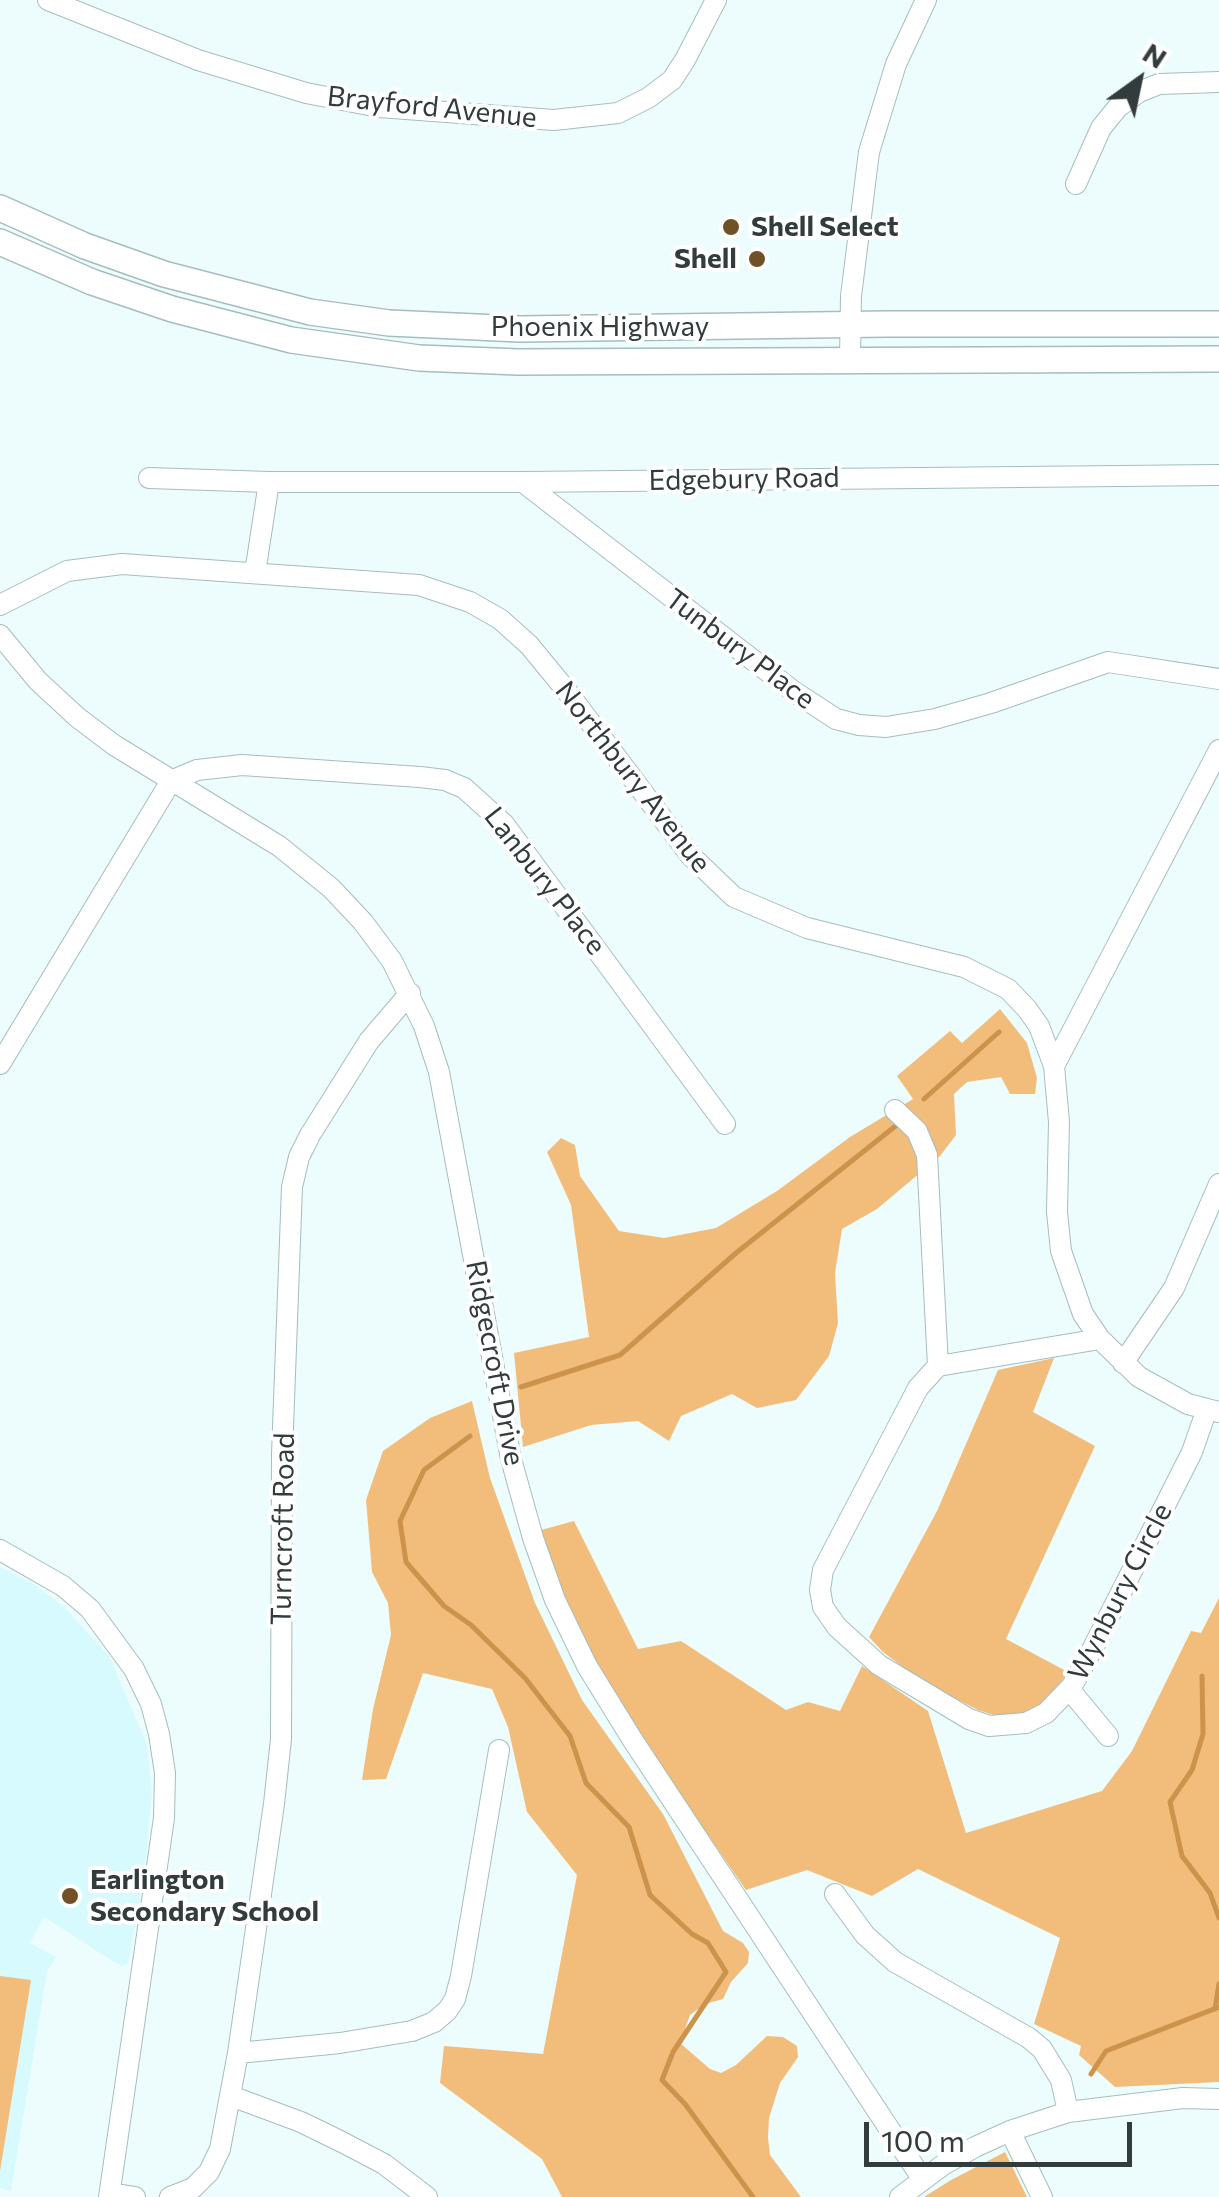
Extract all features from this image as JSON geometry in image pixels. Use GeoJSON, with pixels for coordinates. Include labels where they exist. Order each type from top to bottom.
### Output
{"type":"FeatureCollection","features":[{"type":"Feature","properties":{"kind":"main road","name":"Phoenix Highway"},"geometry":{"type":"LineString","coordinates":[[0,208],[85,246],[229,294],[326,314],[460,328],[1219,324]]}},
{"type":"Feature","properties":{"kind":"main road","name":"Phoenix Highway"},"geometry":{"type":"LineString","coordinates":[[0,242],[92,282],[172,309],[291,340],[364,352],[502,362],[1219,359]]}},
{"type":"Feature","properties":{"kind":"street","name":"Brayford Avenue"},"geometry":{"type":"LineString","coordinates":[[48,0],[198,60],[306,93],[379,107],[554,120],[618,113],[648,98],[672,80],[686,60],[716,0]]}},
{"type":"Feature","properties":{"kind":"street"},"geometry":{"type":"LineString","coordinates":[[850,359],[851,296],[869,152],[896,64],[926,0]]}},
{"type":"Feature","properties":{"kind":"street"},"geometry":{"type":"LineString","coordinates":[[1076,184],[1101,128],[1118,107],[1139,92],[1159,84],[1219,82]]}},
{"type":"Feature","properties":{"kind":"street","name":"Edgebury Road"},"geometry":{"type":"LineString","coordinates":[[149,478],[523,482],[1219,475]]}},
{"type":"Feature","properties":{"kind":"street"},"geometry":{"type":"LineString","coordinates":[[255,573],[268,482]]}},
{"type":"Feature","properties":{"kind":"street","name":"Tunbury Place"},"geometry":{"type":"LineString","coordinates":[[523,482],[793,690],[836,719],[859,726],[886,727],[935,719],[1108,662],[1219,679]]}},
{"type":"Feature","properties":{"kind":"street","name":"Northbury Avenue"},"geometry":{"type":"LineString","coordinates":[[0,605],[45,580],[90,566],[122,564],[419,584],[470,602],[500,619],[529,645],[690,855],[734,897],[781,919],[952,963],[1008,989],[1039,1026],[1054,1066],[1059,1122],[1060,1251],[1083,1314],[1123,1363],[1163,1392],[1213,1411]]}},
{"type":"Feature","properties":{"kind":"street","name":"Ridgecroft Drive"},"geometry":{"type":"LineString","coordinates":[[0,635],[38,682],[77,717],[279,846],[331,888],[392,961],[410,992],[439,1072],[512,1459],[533,1538],[556,1600],[587,1666],[632,1740],[922,2180]]}},
{"type":"Feature","properties":{"kind":"street"},"geometry":{"type":"LineString","coordinates":[[1054,1066],[1219,750]]}},
{"type":"Feature","properties":{"kind":"street","name":"Lanbury Place"},"geometry":{"type":"LineString","coordinates":[[171,780],[197,770],[242,765],[420,777],[445,780],[464,788],[482,800],[534,861],[725,1124]]}},
{"type":"Feature","properties":{"kind":"street"},"geometry":{"type":"LineString","coordinates":[[0,1064],[171,780]]}},
{"type":"Feature","properties":{"kind":"street","name":"Turncroft Road"},"geometry":{"type":"LineString","coordinates":[[170,2197],[193,2188],[209,2172],[220,2149],[238,2053],[280,1739],[282,1454],[292,1186],[299,1157],[318,1122],[370,1042],[410,992]]}},
{"type":"Feature","properties":{"kind":"street"},"geometry":{"type":"LineString","coordinates":[[895,1110],[916,1132],[927,1155],[938,1366],[1100,1339]]}},
{"type":"Feature","properties":{"kind":"street"},"geometry":{"type":"LineString","coordinates":[[1123,1363],[1174,1288],[1219,1184]]}},
{"type":"Feature","properties":{"kind":"street","name":"Wynbury Circle"},"geometry":{"type":"LineString","coordinates":[[938,1366],[911,1400],[824,1570],[820,1590],[823,1607],[837,1627],[879,1665],[969,1719],[989,1726],[1026,1723],[1046,1712],[1069,1690],[1213,1411]]}},
{"type":"Feature","properties":{"kind":"street"},"geometry":{"type":"LineString","coordinates":[[0,1550],[63,1586],[90,1609],[134,1669],[151,1704],[159,1734],[165,1774],[164,1818],[110,2195],[134,2197]]}},
{"type":"Feature","properties":{"kind":"street"},"geometry":{"type":"LineString","coordinates":[[1069,1690],[1108,1736]]}},
{"type":"Feature","properties":{"kind":"street"},"geometry":{"type":"LineString","coordinates":[[238,2053],[412,2031],[434,2022],[447,2011],[462,1976],[499,1750]]}},
{"type":"Feature","properties":{"kind":"street"},"geometry":{"type":"LineString","coordinates":[[835,1894],[865,1935],[894,1962],[1042,2050],[1061,2080],[1068,2112]]}},
{"type":"Feature","properties":{"kind":"street"},"geometry":{"type":"LineString","coordinates":[[231,2096],[342,2142],[384,2164],[427,2197]]}},
{"type":"Feature","properties":{"kind":"street"},"geometry":{"type":"LineString","coordinates":[[900,2197],[943,2165],[1010,2131],[1068,2112],[1182,2098],[1219,2099]]}},
{"type":"Feature","properties":{"kind":"street"},"geometry":{"type":"LineString","coordinates":[[1010,2131],[1042,2197]]}},
{"type":"Feature","properties":{"kind":"shaded area"},"geometry":{"type":"Polygon","coordinates":[[[1000,1009],[1027,1043],[1037,1078],[1035,1094],[1010,1094],[1001,1077],[967,1082],[954,1094],[956,1135],[940,1156],[877,1209],[842,1229],[835,1273],[838,1323],[829,1356],[796,1400],[757,1408],[732,1394],[681,1416],[669,1441],[638,1421],[591,1425],[523,1447],[514,1353],[589,1337],[571,1205],[547,1152],[561,1138],[575,1145],[580,1176],[619,1231],[664,1238],[716,1228],[913,1099],[897,1076],[950,1031],[962,1043],[1000,1009]]]}},
{"type":"Feature","properties":{"kind":"shaded area"},"geometry":{"type":"Polygon","coordinates":[[[1054,1358],[1033,1412],[1095,1446],[1006,1639],[1068,1672],[1046,1703],[1023,1716],[1000,1717],[920,1680],[869,1637],[937,1511],[998,1370],[1054,1358]]]}},
{"type":"Feature","properties":{"kind":"shaded area"},"geometry":{"type":"Polygon","coordinates":[[[472,1401],[490,1478],[535,1603],[582,1700],[663,1814],[723,1931],[743,1943],[749,1952],[748,1963],[731,1982],[723,1999],[705,2004],[690,2015],[680,2043],[710,2069],[721,2073],[736,2065],[767,2036],[783,2037],[797,2046],[798,2057],[780,2083],[769,2118],[768,2138],[770,2155],[801,2197],[562,2197],[542,2159],[440,2083],[444,2046],[543,2054],[577,1875],[527,1812],[508,1727],[492,1689],[423,1673],[386,1779],[362,1780],[373,1709],[391,1635],[388,1603],[372,1572],[366,1500],[383,1451],[430,1418],[472,1401]]]}},
{"type":"Feature","properties":{"kind":"shaded area"},"geometry":{"type":"Polygon","coordinates":[[[574,1521],[638,1649],[681,1641],[786,1710],[808,1702],[840,1711],[862,1666],[928,1711],[966,1833],[1102,1791],[1132,1751],[1191,1631],[1201,1633],[1219,1598],[1219,2082],[1115,2087],[1079,2055],[1081,2046],[1034,2024],[1060,1938],[918,1869],[872,1896],[807,1870],[746,1890],[634,1728],[573,1623],[541,1530],[574,1521]]]}},
{"type":"Feature","properties":{"kind":"shaded area","name":"Earlington Secondary School"},"geometry":{"type":"Polygon","coordinates":[[[0,1567],[34,1584],[65,1608],[109,1656],[147,1744],[152,1793],[144,1876],[128,1963],[122,1967],[44,1917],[30,1943],[56,1957],[47,1972],[11,2191],[0,2188],[0,1567]]]}},
{"type":"Feature","properties":{"kind":"shaded area"},"geometry":{"type":"Polygon","coordinates":[[[0,1976],[31,1980],[0,2171],[0,1976]]]}},
{"type":"Feature","properties":{"kind":"shaded area"},"geometry":{"type":"Polygon","coordinates":[[[1005,2152],[1027,2197],[924,2197],[951,2180],[1005,2152]]]}},
{"type":"Feature","properties":{"kind":"waterway"},"geometry":{"type":"LineString","coordinates":[[924,1099],[999,1032]]}},
{"type":"Feature","properties":{"kind":"waterway"},"geometry":{"type":"LineString","coordinates":[[521,1387],[620,1355],[736,1253],[898,1124]]}},
{"type":"Feature","properties":{"kind":"waterway"},"geometry":{"type":"LineString","coordinates":[[470,1436],[424,1470],[400,1521],[406,1562],[444,1606],[471,1625],[525,1678],[570,1736],[586,1783],[629,1827],[650,1895],[692,1934],[708,1943],[726,1972],[673,2052],[662,2080],[685,2104],[753,2197]]}},
{"type":"Feature","properties":{"kind":"waterway"},"geometry":{"type":"LineString","coordinates":[[1202,1676],[1203,1734],[1192,1770],[1170,1802],[1182,1856],[1210,1893],[1219,1918]]}},
{"type":"Feature","properties":{"kind":"waterway"},"geometry":{"type":"LineString","coordinates":[[1215,2009],[1219,1984]]}},
{"type":"Feature","properties":{"kind":"waterway"},"geometry":{"type":"LineString","coordinates":[[1091,2074],[1106,2051],[1219,2007]]}},
{"type":"Feature","properties":{"kind":"place","name":"Shell Select"},"geometry":{"type":"Point","coordinates":[731,227]}},
{"type":"Feature","properties":{"kind":"place","name":"Shell"},"geometry":{"type":"Point","coordinates":[757,259]}},
{"type":"Feature","properties":{"kind":"place","name":"Earlington Secondary School"},"geometry":{"type":"Point","coordinates":[70,1896]}}]}
